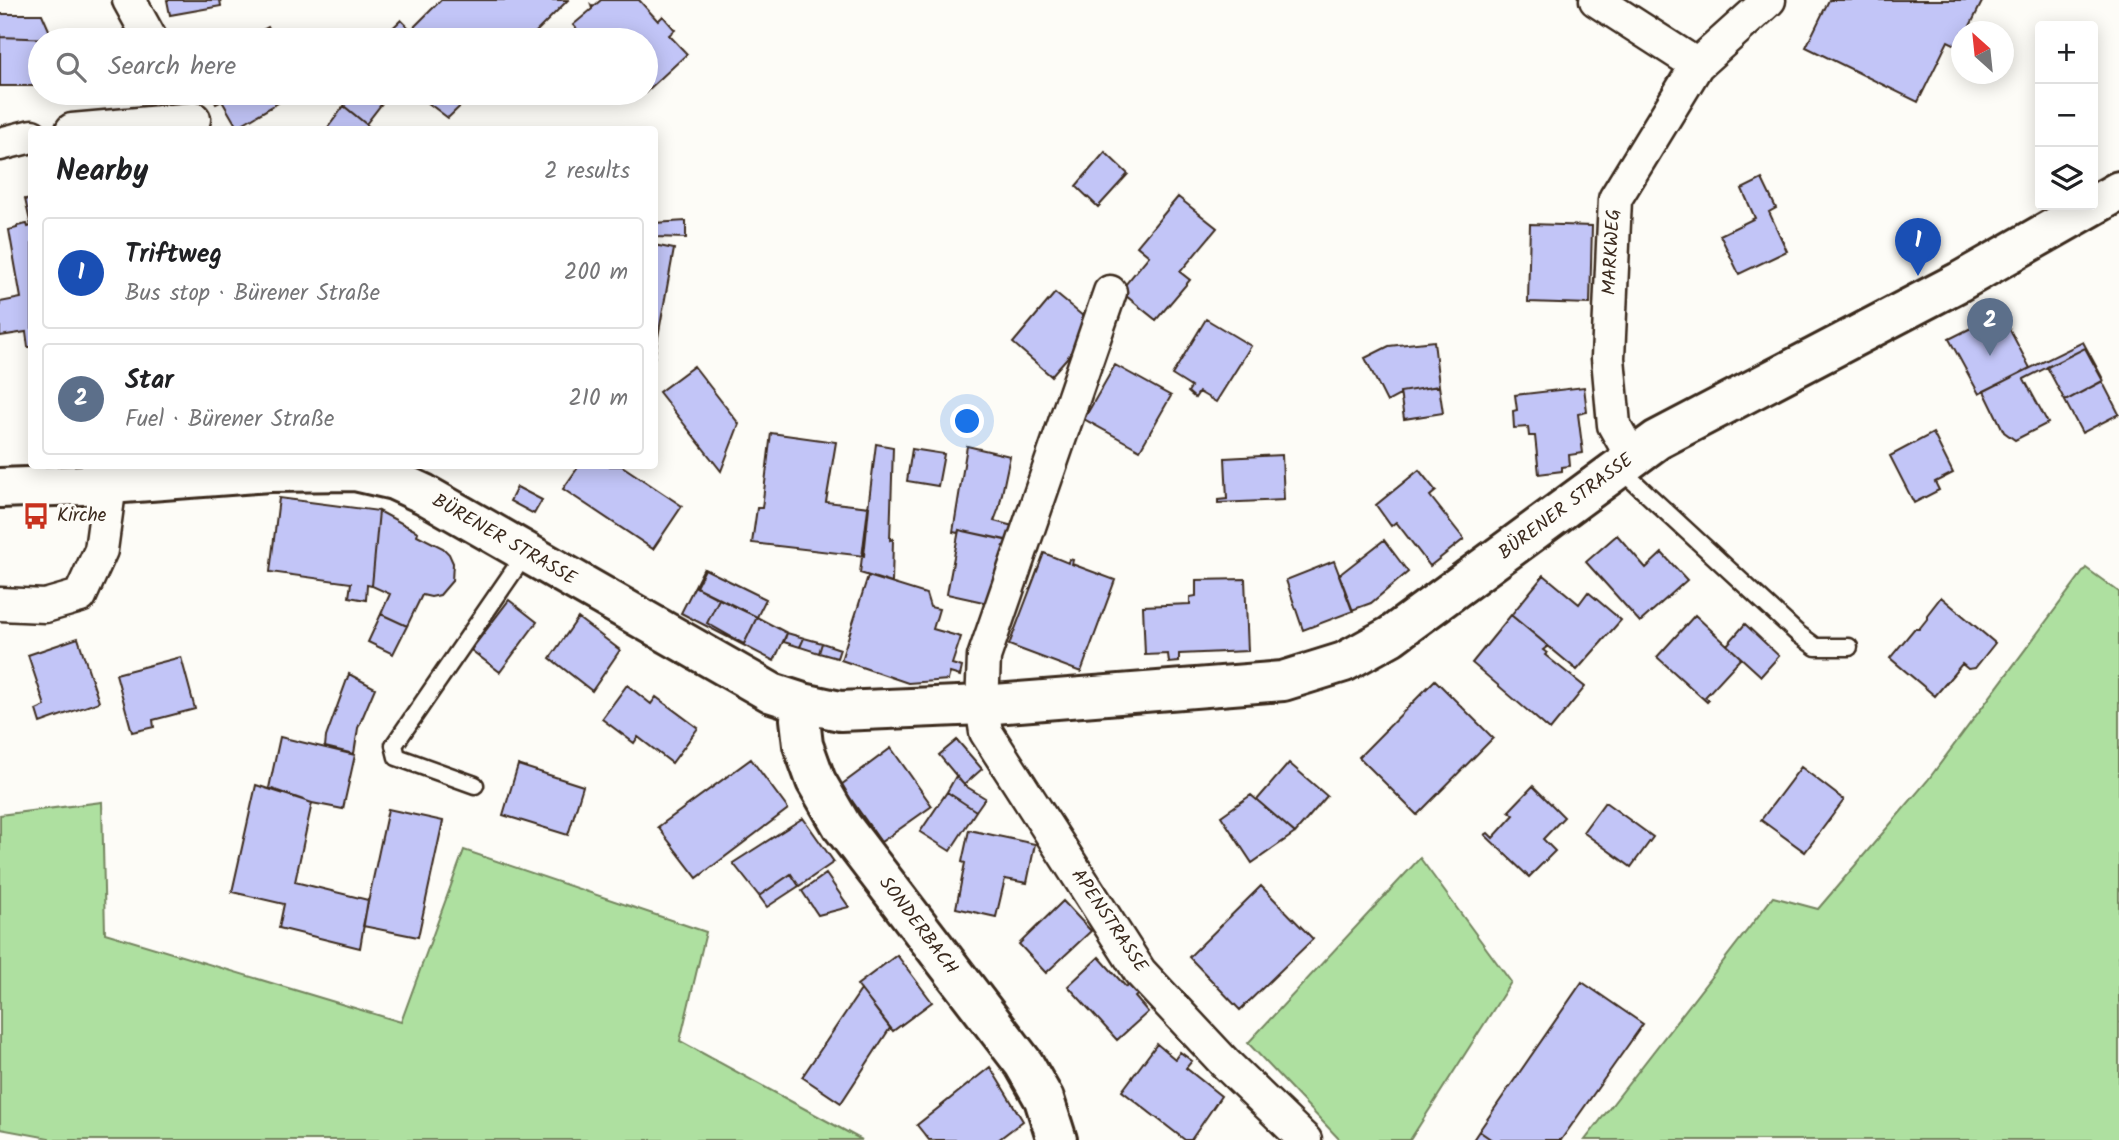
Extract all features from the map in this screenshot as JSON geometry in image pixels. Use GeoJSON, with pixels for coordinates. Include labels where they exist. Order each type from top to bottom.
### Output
{"type":"FeatureCollection","features":[{"type":"Feature","properties":{"kind":"street"},"geometry":{"type":"LineString","coordinates":[[129,0],[144,28]]}},
{"type":"Feature","properties":{"kind":"street"},"geometry":{"type":"LineString","coordinates":[[1595,0],[1696,65]]}},
{"type":"Feature","properties":{"kind":"street","name":"MARKWEG"},"geometry":{"type":"LineString","coordinates":[[1625,462],[1614,425],[1608,358],[1615,199],[1696,65],[1769,0]]}},
{"type":"Feature","properties":{"kind":"street"},"geometry":{"type":"LineString","coordinates":[[102,126],[191,114]]}},
{"type":"Feature","properties":{"kind":"street"},"geometry":{"type":"LineString","coordinates":[[0,144],[28,137]]}},
{"type":"Feature","properties":{"kind":"street","name":"BÜRENER STRASSE"},"geometry":{"type":"LineString","coordinates":[[358,469],[394,480],[424,495],[772,693],[803,704],[840,711],[982,705],[1283,681],[1344,662],[1391,636],[1657,440],[1959,282],[2119,191]]}},
{"type":"Feature","properties":{"kind":"street"},"geometry":{"type":"LineString","coordinates":[[982,705],[984,657],[1110,292]]}},
{"type":"Feature","properties":{"kind":"street","name":"BÜRENER STRASSE"},"geometry":{"type":"LineString","coordinates":[[0,488],[110,484],[334,469]]}},
{"type":"Feature","properties":{"kind":"street"},"geometry":{"type":"LineString","coordinates":[[0,604],[45,606],[80,596],[101,551],[110,484]]}},
{"type":"Feature","properties":{"kind":"street","name":"SONDERBACH"},"geometry":{"type":"LineString","coordinates":[[803,704],[800,719],[803,745],[816,781],[842,826],[1024,1064],[1044,1099],[1057,1140]]}},
{"type":"Feature","properties":{"kind":"street","name":"APENSTRASSE"},"geometry":{"type":"LineString","coordinates":[[982,705],[986,733],[1140,972],[1225,1063],[1305,1140]]}},
{"type":"Feature","properties":{"kind":"lane"},"geometry":{"type":"LineString","coordinates":[[1625,462],[1797,633],[1816,647],[1849,647]]}},
{"type":"Feature","properties":{"kind":"lane"},"geometry":{"type":"LineString","coordinates":[[475,785],[397,757],[394,745],[526,553]]}},
{"type":"Feature","properties":{"kind":"green space"},"geometry":{"type":"Polygon","coordinates":[[[2086,568],[2119,592],[2119,1140],[1585,1140],[1773,897],[1818,909],[1928,780],[2086,568]]]}},
{"type":"Feature","properties":{"kind":"green space"},"geometry":{"type":"Polygon","coordinates":[[[102,802],[105,933],[401,1022],[464,850],[706,932],[680,1041],[862,1140],[49,1140],[0,1129],[0,815],[102,802]]]}},
{"type":"Feature","properties":{"kind":"green space"},"geometry":{"type":"Polygon","coordinates":[[[1420,858],[1511,982],[1410,1140],[1340,1140],[1248,1043],[1420,858]]]}},
{"type":"Feature","properties":{"kind":"building"},"geometry":{"type":"Polygon","coordinates":[[[167,0],[220,0],[221,6],[170,15],[167,0]]]}},
{"type":"Feature","properties":{"kind":"building"},"geometry":{"type":"Polygon","coordinates":[[[441,0],[568,0],[540,28],[413,28],[441,0]]]}},
{"type":"Feature","properties":{"kind":"building"},"geometry":{"type":"Polygon","coordinates":[[[601,0],[639,0],[658,21],[663,16],[675,30],[669,35],[687,54],[658,81],[658,28],[576,28],[573,25],[592,9],[591,5],[593,7],[601,0]]]}},
{"type":"Feature","properties":{"kind":"building"},"geometry":{"type":"Polygon","coordinates":[[[1829,0],[1983,0],[1972,21],[1951,21],[1951,42],[1948,41],[1918,102],[1806,47],[1829,0]]]}},
{"type":"Feature","properties":{"kind":"building"},"geometry":{"type":"Polygon","coordinates":[[[0,14],[42,14],[48,28],[28,28],[28,38],[0,37],[0,14]]]}},
{"type":"Feature","properties":{"kind":"building"},"geometry":{"type":"Polygon","coordinates":[[[401,20],[409,28],[393,28],[401,20]]]}},
{"type":"Feature","properties":{"kind":"building"},"geometry":{"type":"Polygon","coordinates":[[[0,37],[28,38],[28,86],[0,86],[0,37]]]}},
{"type":"Feature","properties":{"kind":"building"},"geometry":{"type":"Polygon","coordinates":[[[224,105],[275,105],[239,126],[224,105]]]}},
{"type":"Feature","properties":{"kind":"building"},"geometry":{"type":"Polygon","coordinates":[[[345,105],[381,105],[366,124],[345,105]]]}},
{"type":"Feature","properties":{"kind":"building"},"geometry":{"type":"Polygon","coordinates":[[[431,105],[462,105],[448,118],[431,105]]]}},
{"type":"Feature","properties":{"kind":"building"},"geometry":{"type":"Polygon","coordinates":[[[344,106],[368,126],[329,126],[344,106]]]}},
{"type":"Feature","properties":{"kind":"building"},"geometry":{"type":"Polygon","coordinates":[[[1105,152],[1128,174],[1098,207],[1076,186],[1105,152]]]}},
{"type":"Feature","properties":{"kind":"building"},"geometry":{"type":"Polygon","coordinates":[[[1762,179],[1776,208],[1769,212],[1787,251],[1739,274],[1720,235],[1755,218],[1742,189],[1762,179]]]}},
{"type":"Feature","properties":{"kind":"building"},"geometry":{"type":"Polygon","coordinates":[[[1178,197],[1217,228],[1180,272],[1190,280],[1156,320],[1120,291],[1149,256],[1137,246],[1178,197]]]}},
{"type":"Feature","properties":{"kind":"building"},"geometry":{"type":"Polygon","coordinates":[[[686,221],[686,238],[658,237],[658,223],[686,221]]]}},
{"type":"Feature","properties":{"kind":"building"},"geometry":{"type":"Polygon","coordinates":[[[27,224],[28,347],[26,332],[0,336],[0,302],[21,298],[9,230],[27,224]]]}},
{"type":"Feature","properties":{"kind":"building"},"geometry":{"type":"Polygon","coordinates":[[[1530,224],[1592,226],[1590,304],[1528,302],[1530,224]]]}},
{"type":"Feature","properties":{"kind":"building"},"geometry":{"type":"Polygon","coordinates":[[[658,246],[674,249],[658,337],[658,246]]]}},
{"type":"Feature","properties":{"kind":"building"},"geometry":{"type":"Polygon","coordinates":[[[1055,293],[1095,326],[1051,376],[1013,343],[1055,293]]]}},
{"type":"Feature","properties":{"kind":"building"},"geometry":{"type":"Polygon","coordinates":[[[2001,313],[2030,368],[1979,394],[1949,339],[2001,313]]]}},
{"type":"Feature","properties":{"kind":"building"},"geometry":{"type":"Polygon","coordinates":[[[1206,319],[1251,346],[1216,402],[1199,392],[1195,398],[1188,392],[1191,387],[1172,375],[1206,319]]]}},
{"type":"Feature","properties":{"kind":"building"},"geometry":{"type":"Polygon","coordinates":[[[1434,341],[1439,386],[1400,392],[1400,395],[1387,402],[1365,358],[1389,346],[1434,341]]]}},
{"type":"Feature","properties":{"kind":"building"},"geometry":{"type":"Polygon","coordinates":[[[2083,342],[2104,381],[2085,348],[2024,379],[2048,423],[2015,440],[2004,432],[1984,391],[2083,342]]]}},
{"type":"Feature","properties":{"kind":"building"},"geometry":{"type":"Polygon","coordinates":[[[2085,348],[2103,381],[2065,401],[2047,367],[2085,348]]]}},
{"type":"Feature","properties":{"kind":"building"},"geometry":{"type":"Polygon","coordinates":[[[1115,365],[1171,396],[1140,450],[1084,419],[1115,365]]]}},
{"type":"Feature","properties":{"kind":"building"},"geometry":{"type":"Polygon","coordinates":[[[694,366],[739,424],[721,471],[659,392],[694,366]]]}},
{"type":"Feature","properties":{"kind":"building"},"geometry":{"type":"Polygon","coordinates":[[[2102,381],[2119,414],[2082,433],[2065,401],[2102,381]]]}},
{"type":"Feature","properties":{"kind":"building"},"geometry":{"type":"Polygon","coordinates":[[[1439,386],[1443,413],[1404,419],[1400,392],[1439,386]]]}},
{"type":"Feature","properties":{"kind":"building"},"geometry":{"type":"Polygon","coordinates":[[[1584,387],[1587,412],[1578,414],[1583,453],[1569,455],[1570,466],[1562,467],[1562,471],[1539,474],[1535,436],[1529,436],[1528,427],[1514,428],[1513,411],[1517,410],[1515,395],[1584,387]]]}},
{"type":"Feature","properties":{"kind":"building"},"geometry":{"type":"Polygon","coordinates":[[[771,433],[836,442],[826,502],[869,507],[864,556],[752,543],[757,508],[762,508],[771,433]]]}},
{"type":"Feature","properties":{"kind":"building"},"geometry":{"type":"Polygon","coordinates":[[[1933,433],[1953,473],[1935,482],[1939,490],[1914,503],[1890,456],[1933,433]]]}},
{"type":"Feature","properties":{"kind":"building"},"geometry":{"type":"Polygon","coordinates":[[[876,444],[893,447],[890,540],[893,539],[892,583],[860,573],[876,444]]]}},
{"type":"Feature","properties":{"kind":"building"},"geometry":{"type":"Polygon","coordinates":[[[967,446],[1010,456],[994,521],[1013,526],[1009,541],[959,530],[958,533],[953,532],[967,446]]]}},
{"type":"Feature","properties":{"kind":"building"},"geometry":{"type":"Polygon","coordinates":[[[912,449],[944,454],[938,486],[907,481],[912,449]]]}},
{"type":"Feature","properties":{"kind":"building"},"geometry":{"type":"Polygon","coordinates":[[[1282,455],[1284,500],[1218,503],[1218,500],[1227,499],[1225,458],[1282,455]]]}},
{"type":"Feature","properties":{"kind":"building"},"geometry":{"type":"Polygon","coordinates":[[[577,469],[626,469],[682,506],[653,549],[563,489],[577,469]]]}},
{"type":"Feature","properties":{"kind":"building"},"geometry":{"type":"Polygon","coordinates":[[[1419,470],[1436,491],[1430,496],[1464,539],[1430,566],[1396,522],[1391,526],[1376,505],[1419,470]]]}},
{"type":"Feature","properties":{"kind":"building"},"geometry":{"type":"Polygon","coordinates":[[[517,487],[542,500],[534,514],[510,501],[517,487]]]}},
{"type":"Feature","properties":{"kind":"building"},"geometry":{"type":"Polygon","coordinates":[[[279,498],[379,511],[372,586],[367,585],[366,600],[349,597],[351,583],[270,572],[279,498]]]}},
{"type":"Feature","properties":{"kind":"building"},"geometry":{"type":"Polygon","coordinates":[[[379,511],[443,548],[453,563],[452,581],[440,595],[422,595],[407,626],[381,614],[390,594],[372,586],[379,511]]]}},
{"type":"Feature","properties":{"kind":"building"},"geometry":{"type":"Polygon","coordinates":[[[959,530],[1011,541],[997,605],[947,594],[959,530]]]}},
{"type":"Feature","properties":{"kind":"building"},"geometry":{"type":"Polygon","coordinates":[[[1617,535],[1646,568],[1662,553],[1687,580],[1640,622],[1586,562],[1617,535]]]}},
{"type":"Feature","properties":{"kind":"building"},"geometry":{"type":"Polygon","coordinates":[[[1384,540],[1408,572],[1371,603],[1352,610],[1339,575],[1384,540]]]}},
{"type":"Feature","properties":{"kind":"building"},"geometry":{"type":"Polygon","coordinates":[[[1044,553],[1068,563],[1069,559],[1073,560],[1072,564],[1115,580],[1081,672],[1009,645],[1044,553]]]}},
{"type":"Feature","properties":{"kind":"building"},"geometry":{"type":"Polygon","coordinates":[[[1334,561],[1353,611],[1303,630],[1286,580],[1334,561]]]}},
{"type":"Feature","properties":{"kind":"building"},"geometry":{"type":"Polygon","coordinates":[[[704,568],[696,587],[719,599],[707,623],[744,644],[757,617],[787,633],[774,661],[681,613],[704,568]]]}},
{"type":"Feature","properties":{"kind":"building"},"geometry":{"type":"Polygon","coordinates":[[[705,569],[766,599],[757,617],[696,587],[705,569]]]}},
{"type":"Feature","properties":{"kind":"building"},"geometry":{"type":"Polygon","coordinates":[[[1544,575],[1579,604],[1588,592],[1621,620],[1577,670],[1511,615],[1544,575]]]}},
{"type":"Feature","properties":{"kind":"building"},"geometry":{"type":"Polygon","coordinates":[[[868,576],[926,594],[930,607],[939,609],[933,629],[961,637],[952,664],[962,667],[960,676],[950,673],[948,680],[908,683],[841,660],[868,576]]]}},
{"type":"Feature","properties":{"kind":"building"},"geometry":{"type":"Polygon","coordinates":[[[1245,579],[1248,651],[1179,654],[1179,662],[1169,663],[1168,654],[1145,655],[1143,606],[1190,604],[1190,597],[1196,596],[1196,580],[1245,579]]]}},
{"type":"Feature","properties":{"kind":"building"},"geometry":{"type":"Polygon","coordinates":[[[1941,597],[1995,643],[1975,668],[1968,669],[1962,664],[1935,696],[1890,658],[1914,629],[1919,629],[1941,597]]]}},
{"type":"Feature","properties":{"kind":"building"},"geometry":{"type":"Polygon","coordinates":[[[719,599],[757,617],[744,644],[707,623],[719,599]]]}},
{"type":"Feature","properties":{"kind":"building"},"geometry":{"type":"Polygon","coordinates":[[[509,600],[537,622],[500,672],[471,650],[509,600]]]}},
{"type":"Feature","properties":{"kind":"building"},"geometry":{"type":"Polygon","coordinates":[[[381,614],[407,626],[393,654],[368,642],[381,614]]]}},
{"type":"Feature","properties":{"kind":"building"},"geometry":{"type":"Polygon","coordinates":[[[1511,615],[1548,646],[1543,650],[1547,653],[1545,655],[1585,687],[1550,730],[1472,663],[1511,615]]]}},
{"type":"Feature","properties":{"kind":"building"},"geometry":{"type":"Polygon","coordinates":[[[1695,615],[1741,658],[1705,697],[1709,700],[1707,702],[1657,657],[1695,615]]]}},
{"type":"Feature","properties":{"kind":"building"},"geometry":{"type":"Polygon","coordinates":[[[578,618],[620,650],[592,691],[550,658],[578,618]]]}},
{"type":"Feature","properties":{"kind":"building"},"geometry":{"type":"Polygon","coordinates":[[[1745,624],[1779,656],[1761,676],[1727,645],[1745,624]]]}},
{"type":"Feature","properties":{"kind":"building"},"geometry":{"type":"Polygon","coordinates":[[[787,633],[804,638],[800,647],[784,642],[787,633]]]}},
{"type":"Feature","properties":{"kind":"building"},"geometry":{"type":"Polygon","coordinates":[[[78,638],[99,702],[40,723],[36,710],[45,706],[28,655],[78,638]]]}},
{"type":"Feature","properties":{"kind":"building"},"geometry":{"type":"Polygon","coordinates":[[[804,638],[822,643],[819,653],[800,647],[804,638]]]}},
{"type":"Feature","properties":{"kind":"building"},"geometry":{"type":"Polygon","coordinates":[[[822,643],[840,649],[837,658],[819,653],[822,643]]]}},
{"type":"Feature","properties":{"kind":"building"},"geometry":{"type":"Polygon","coordinates":[[[181,657],[195,709],[153,720],[154,727],[132,732],[116,674],[181,657]]]}},
{"type":"Feature","properties":{"kind":"building"},"geometry":{"type":"Polygon","coordinates":[[[349,674],[375,688],[358,728],[354,754],[325,747],[326,737],[349,674]]]}},
{"type":"Feature","properties":{"kind":"building"},"geometry":{"type":"Polygon","coordinates":[[[1435,680],[1493,738],[1417,815],[1359,757],[1435,680]]]}},
{"type":"Feature","properties":{"kind":"building"},"geometry":{"type":"Polygon","coordinates":[[[627,685],[651,704],[656,697],[698,728],[672,763],[638,737],[634,743],[602,719],[627,685]]]}},
{"type":"Feature","properties":{"kind":"building"},"geometry":{"type":"Polygon","coordinates":[[[280,737],[355,755],[343,809],[312,803],[269,788],[280,737]]]}},
{"type":"Feature","properties":{"kind":"building"},"geometry":{"type":"Polygon","coordinates":[[[957,740],[982,769],[964,785],[939,755],[957,740]]]}},
{"type":"Feature","properties":{"kind":"building"},"geometry":{"type":"Polygon","coordinates":[[[891,748],[932,806],[881,842],[841,785],[891,748]]]}},
{"type":"Feature","properties":{"kind":"building"},"geometry":{"type":"Polygon","coordinates":[[[751,759],[788,809],[697,878],[658,827],[751,759]]]}},
{"type":"Feature","properties":{"kind":"building"},"geometry":{"type":"Polygon","coordinates":[[[1289,763],[1327,796],[1295,833],[1257,800],[1289,763]]]}},
{"type":"Feature","properties":{"kind":"building"},"geometry":{"type":"Polygon","coordinates":[[[518,765],[583,786],[568,835],[503,815],[518,765]]]}},
{"type":"Feature","properties":{"kind":"building"},"geometry":{"type":"Polygon","coordinates":[[[1801,767],[1844,800],[1805,852],[1761,820],[1801,767]]]}},
{"type":"Feature","properties":{"kind":"building"},"geometry":{"type":"Polygon","coordinates":[[[956,776],[964,785],[985,798],[976,811],[947,792],[956,776]]]}},
{"type":"Feature","properties":{"kind":"building"},"geometry":{"type":"Polygon","coordinates":[[[256,785],[312,803],[295,882],[368,900],[360,948],[279,928],[284,904],[232,892],[256,785]]]}},
{"type":"Feature","properties":{"kind":"building"},"geometry":{"type":"Polygon","coordinates":[[[1533,786],[1564,817],[1543,839],[1555,851],[1529,877],[1485,835],[1488,833],[1493,838],[1514,815],[1509,811],[1533,786]]]}},
{"type":"Feature","properties":{"kind":"building"},"geometry":{"type":"Polygon","coordinates":[[[947,792],[976,811],[950,851],[920,832],[947,792]]]}},
{"type":"Feature","properties":{"kind":"building"},"geometry":{"type":"Polygon","coordinates":[[[1251,795],[1295,833],[1252,863],[1221,816],[1251,795]]]}},
{"type":"Feature","properties":{"kind":"building"},"geometry":{"type":"Polygon","coordinates":[[[1605,802],[1653,837],[1631,867],[1583,832],[1605,802]]]}},
{"type":"Feature","properties":{"kind":"building"},"geometry":{"type":"Polygon","coordinates":[[[388,809],[443,821],[418,937],[363,926],[388,809]]]}},
{"type":"Feature","properties":{"kind":"building"},"geometry":{"type":"Polygon","coordinates":[[[803,818],[834,862],[799,886],[791,874],[759,896],[733,863],[803,818]]]}},
{"type":"Feature","properties":{"kind":"building"},"geometry":{"type":"Polygon","coordinates":[[[969,830],[1035,844],[1027,883],[1005,879],[996,917],[956,908],[969,830]]]}},
{"type":"Feature","properties":{"kind":"building"},"geometry":{"type":"Polygon","coordinates":[[[791,874],[799,886],[767,907],[759,896],[791,874]]]}},
{"type":"Feature","properties":{"kind":"building"},"geometry":{"type":"Polygon","coordinates":[[[826,874],[849,907],[818,915],[802,891],[826,874]]]}},
{"type":"Feature","properties":{"kind":"building"},"geometry":{"type":"Polygon","coordinates":[[[1261,886],[1313,939],[1240,1010],[1189,957],[1261,886]]]}},
{"type":"Feature","properties":{"kind":"building"},"geometry":{"type":"Polygon","coordinates":[[[1063,901],[1091,931],[1046,973],[1019,944],[1063,901]]]}},
{"type":"Feature","properties":{"kind":"building"},"geometry":{"type":"Polygon","coordinates":[[[897,955],[932,1002],[893,1031],[857,985],[897,955]]]}},
{"type":"Feature","properties":{"kind":"building"},"geometry":{"type":"Polygon","coordinates":[[[1099,957],[1126,987],[1131,982],[1140,992],[1135,997],[1148,1012],[1117,1040],[1068,986],[1099,957]]]}},
{"type":"Feature","properties":{"kind":"building"},"geometry":{"type":"Polygon","coordinates":[[[1582,982],[1643,1024],[1561,1140],[1492,1140],[1479,1131],[1582,982]]]}},
{"type":"Feature","properties":{"kind":"building"},"geometry":{"type":"Polygon","coordinates":[[[861,990],[890,1028],[841,1103],[802,1077],[861,990]]]}},
{"type":"Feature","properties":{"kind":"building"},"geometry":{"type":"Polygon","coordinates":[[[1157,1044],[1175,1059],[1180,1052],[1192,1061],[1186,1068],[1221,1096],[1191,1140],[1185,1140],[1122,1091],[1157,1044]]]}},
{"type":"Feature","properties":{"kind":"building"},"geometry":{"type":"Polygon","coordinates":[[[990,1067],[1023,1121],[998,1140],[929,1140],[917,1125],[990,1067]]]}},
{"type":"Feature","properties":{"kind":"building"},"geometry":{"type":"Polygon","coordinates":[[[1479,1131],[1492,1140],[1473,1140],[1479,1131]]]}},
{"type":"Feature","properties":{"kind":"place","name":"Triftweg"},"geometry":{"type":"Point","coordinates":[1918,276]}},
{"type":"Feature","properties":{"kind":"place","name":"Star"},"geometry":{"type":"Point","coordinates":[1990,356]}},
{"type":"Feature","properties":{"kind":"place","name":"Kirche"},"geometry":{"type":"Point","coordinates":[36,516]}}]}
